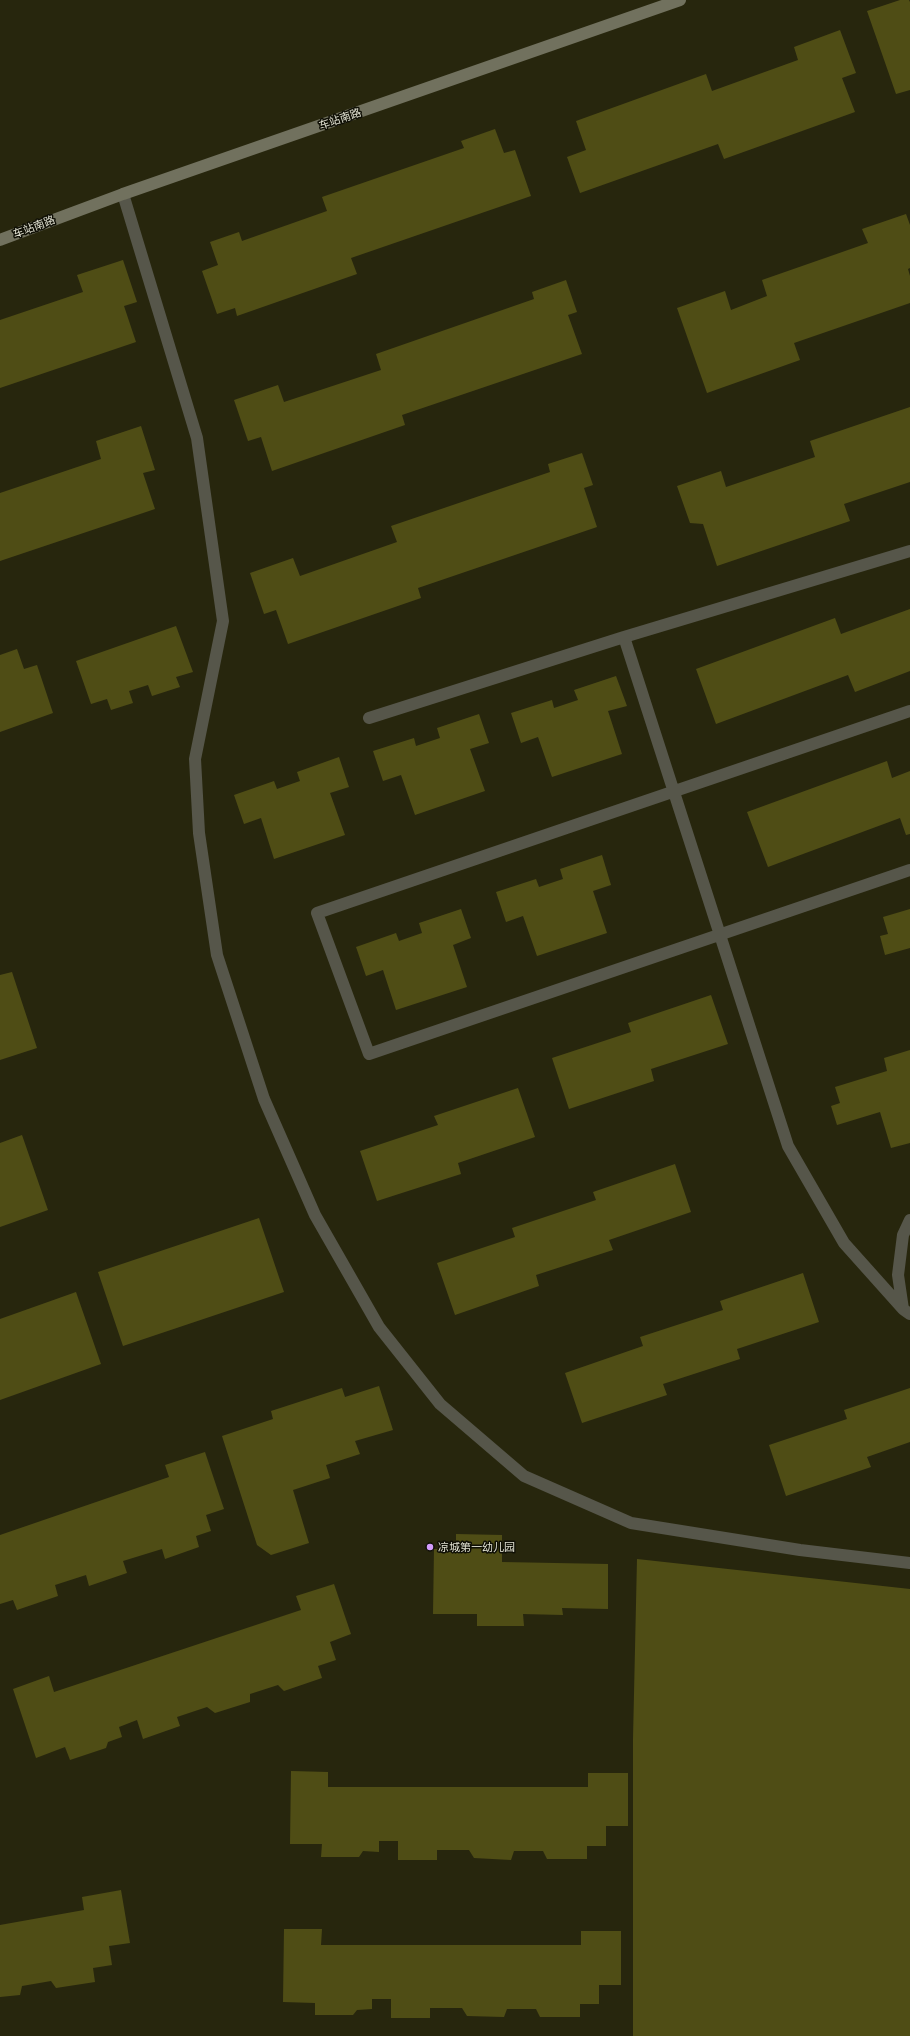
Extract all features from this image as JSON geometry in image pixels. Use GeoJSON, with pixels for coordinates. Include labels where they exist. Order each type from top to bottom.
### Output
{"type":"FeatureCollection","features":[{"type":"Feature","properties":{"kind":"street","name":"车站南路"},"geometry":{"type":"LineString","coordinates":[[0,240],[123,194],[680,0]]}},
{"type":"Feature","properties":{"kind":"lane"},"geometry":{"type":"LineString","coordinates":[[123,194],[197,438],[223,621],[195,759],[199,833],[216,955],[264,1099],[315,1215],[326,1235],[379,1327],[440,1404],[524,1476],[631,1523],[800,1550],[910,1563]]}},
{"type":"Feature","properties":{"kind":"lane"},"geometry":{"type":"LineString","coordinates":[[369,718],[624,637],[910,551]]}},
{"type":"Feature","properties":{"kind":"lane"},"geometry":{"type":"LineString","coordinates":[[624,637],[788,1146],[844,1243],[906,1311]]}},
{"type":"Feature","properties":{"kind":"lane"},"geometry":{"type":"LineString","coordinates":[[910,711],[673,790],[317,913],[368,1054],[910,870]]}},
{"type":"Feature","properties":{"kind":"lane"},"geometry":{"type":"LineString","coordinates":[[906,1311],[898,1275],[903,1235],[910,1220]]}},
{"type":"Feature","properties":{"kind":"building"},"geometry":{"type":"Polygon","coordinates":[[[900,0],[909,0],[910,2],[910,90],[896,94],[867,11],[900,0]]]}},
{"type":"Feature","properties":{"kind":"building"},"geometry":{"type":"Polygon","coordinates":[[[840,30],[856,73],[842,78],[855,112],[724,159],[718,144],[580,193],[567,157],[586,150],[576,121],[706,74],[712,91],[798,60],[794,47],[840,30]]]}},
{"type":"Feature","properties":{"kind":"building"},"geometry":{"type":"Polygon","coordinates":[[[495,129],[504,153],[515,150],[531,196],[351,258],[357,274],[237,316],[235,308],[217,314],[202,271],[218,265],[210,242],[239,232],[242,241],[327,211],[322,197],[464,148],[461,141],[495,129]]]}},
{"type":"Feature","properties":{"kind":"building"},"geometry":{"type":"Polygon","coordinates":[[[906,214],[910,225],[910,268],[908,269],[910,276],[910,303],[794,343],[800,360],[707,393],[677,308],[725,291],[731,310],[767,296],[762,280],[868,243],[862,229],[906,214]]]}},
{"type":"Feature","properties":{"kind":"building"},"geometry":{"type":"Polygon","coordinates":[[[123,260],[137,302],[124,306],[136,342],[0,388],[0,320],[83,292],[77,275],[123,260]]]}},
{"type":"Feature","properties":{"kind":"building"},"geometry":{"type":"Polygon","coordinates":[[[566,280],[577,312],[568,315],[582,354],[402,415],[405,425],[272,471],[261,437],[248,441],[234,400],[278,385],[284,402],[381,370],[376,354],[534,299],[532,292],[566,280]]]}},
{"type":"Feature","properties":{"kind":"building"},"geometry":{"type":"Polygon","coordinates":[[[910,407],[910,482],[844,504],[850,521],[717,566],[703,524],[690,523],[677,486],[721,471],[726,487],[815,457],[810,441],[910,407]]]}},
{"type":"Feature","properties":{"kind":"building"},"geometry":{"type":"Polygon","coordinates":[[[141,426],[155,470],[143,473],[155,509],[0,561],[0,493],[101,459],[96,441],[141,426]]]}},
{"type":"Feature","properties":{"kind":"building"},"geometry":{"type":"Polygon","coordinates":[[[582,453],[593,485],[584,488],[597,527],[418,588],[421,598],[288,644],[276,610],[264,614],[250,573],[293,558],[300,576],[397,542],[391,526],[550,472],[548,464],[582,453]]]}},
{"type":"Feature","properties":{"kind":"building"},"geometry":{"type":"Polygon","coordinates":[[[910,609],[910,671],[855,692],[848,675],[716,724],[696,669],[835,618],[841,634],[910,609]]]}},
{"type":"Feature","properties":{"kind":"building"},"geometry":{"type":"Polygon","coordinates":[[[176,626],[193,672],[176,677],[180,687],[152,696],[148,685],[129,691],[133,703],[111,710],[107,699],[91,704],[76,661],[176,626]]]}},
{"type":"Feature","properties":{"kind":"building"},"geometry":{"type":"Polygon","coordinates":[[[17,649],[24,669],[37,665],[53,713],[0,732],[0,655],[17,649]]]}},
{"type":"Feature","properties":{"kind":"building"},"geometry":{"type":"Polygon","coordinates":[[[616,676],[627,706],[608,711],[622,754],[552,777],[538,737],[521,743],[511,713],[552,700],[554,708],[578,700],[574,690],[616,676]]]}},
{"type":"Feature","properties":{"kind":"building"},"geometry":{"type":"Polygon","coordinates":[[[479,714],[489,743],[470,749],[485,791],[415,815],[401,775],[383,781],[373,751],[414,738],[416,746],[440,738],[437,728],[479,714]]]}},
{"type":"Feature","properties":{"kind":"building"},"geometry":{"type":"Polygon","coordinates":[[[339,757],[349,787],[330,793],[345,835],[274,859],[261,818],[244,824],[234,795],[274,781],[277,789],[300,781],[297,772],[339,757]]]}},
{"type":"Feature","properties":{"kind":"building"},"geometry":{"type":"Polygon","coordinates":[[[887,761],[892,778],[910,771],[910,834],[906,835],[900,818],[768,867],[747,812],[887,761]]]}},
{"type":"Feature","properties":{"kind":"building"},"geometry":{"type":"Polygon","coordinates":[[[602,855],[611,885],[593,891],[607,933],[537,956],[523,916],[506,922],[496,892],[536,879],[539,887],[563,879],[560,869],[602,855]]]}},
{"type":"Feature","properties":{"kind":"building"},"geometry":{"type":"Polygon","coordinates":[[[461,909],[471,938],[453,945],[467,987],[396,1010],[383,970],[366,976],[356,947],[396,933],[399,941],[422,933],[419,923],[461,909]]]}},
{"type":"Feature","properties":{"kind":"building"},"geometry":{"type":"Polygon","coordinates":[[[910,909],[910,948],[885,955],[880,936],[888,934],[883,917],[910,909]]]}},
{"type":"Feature","properties":{"kind":"building"},"geometry":{"type":"Polygon","coordinates":[[[12,972],[37,1048],[0,1060],[0,975],[12,972]]]}},
{"type":"Feature","properties":{"kind":"building"},"geometry":{"type":"Polygon","coordinates":[[[711,995],[728,1044],[651,1069],[654,1081],[569,1109],[552,1058],[631,1032],[628,1023],[711,995]]]}},
{"type":"Feature","properties":{"kind":"building"},"geometry":{"type":"Polygon","coordinates":[[[910,1050],[910,1143],[891,1148],[880,1112],[837,1125],[831,1106],[840,1103],[835,1087],[887,1071],[884,1058],[910,1050]]]}},
{"type":"Feature","properties":{"kind":"building"},"geometry":{"type":"Polygon","coordinates":[[[518,1088],[535,1137],[458,1163],[461,1174],[377,1201],[360,1151],[438,1125],[434,1116],[518,1088]]]}},
{"type":"Feature","properties":{"kind":"building"},"geometry":{"type":"Polygon","coordinates":[[[22,1135],[48,1210],[0,1227],[0,1143],[22,1135]]]}},
{"type":"Feature","properties":{"kind":"building"},"geometry":{"type":"Polygon","coordinates":[[[675,1164],[691,1212],[609,1240],[613,1250],[536,1275],[539,1286],[455,1315],[437,1263],[515,1237],[512,1228],[596,1200],[593,1192],[675,1164]]]}},
{"type":"Feature","properties":{"kind":"building"},"geometry":{"type":"Polygon","coordinates":[[[259,1218],[284,1292],[123,1346],[98,1272],[259,1218]]]}},
{"type":"Feature","properties":{"kind":"building"},"geometry":{"type":"Polygon","coordinates":[[[803,1273],[819,1322],[737,1349],[740,1359],[663,1384],[667,1395],[582,1423],[565,1373],[643,1346],[640,1337],[723,1310],[720,1301],[803,1273]]]}},
{"type":"Feature","properties":{"kind":"building"},"geometry":{"type":"Polygon","coordinates":[[[76,1292],[101,1364],[0,1400],[0,1319],[76,1292]]]}},
{"type":"Feature","properties":{"kind":"building"},"geometry":{"type":"Polygon","coordinates":[[[379,1386],[393,1430],[355,1441],[360,1454],[326,1465],[330,1478],[293,1490],[309,1543],[271,1555],[257,1545],[222,1436],[273,1419],[271,1411],[342,1388],[345,1397],[379,1386]]]}},
{"type":"Feature","properties":{"kind":"building"},"geometry":{"type":"Polygon","coordinates":[[[910,1388],[910,1442],[867,1457],[871,1467],[786,1496],[769,1445],[847,1419],[844,1410],[910,1388]]]}},
{"type":"Feature","properties":{"kind":"building"},"geometry":{"type":"Polygon","coordinates":[[[205,1452],[224,1509],[206,1515],[211,1531],[196,1536],[199,1547],[165,1559],[162,1549],[123,1561],[127,1573],[89,1586],[86,1575],[55,1585],[58,1596],[17,1610],[13,1600],[0,1604],[0,1535],[169,1477],[165,1465],[205,1452]]]}},
{"type":"Feature","properties":{"kind":"building"},"geometry":{"type":"Polygon","coordinates":[[[456,1534],[502,1535],[502,1562],[608,1564],[608,1609],[562,1608],[563,1615],[523,1614],[524,1626],[477,1626],[477,1614],[433,1614],[434,1549],[456,1549],[456,1534]]]}},
{"type":"Feature","properties":{"kind":"building"},"geometry":{"type":"Polygon","coordinates":[[[637,1559],[910,1589],[910,2036],[633,2036],[633,1739],[637,1559]]]}},
{"type":"Feature","properties":{"kind":"building"},"geometry":{"type":"Polygon","coordinates":[[[334,1584],[351,1634],[330,1642],[336,1660],[318,1666],[322,1678],[284,1691],[278,1685],[250,1694],[250,1702],[215,1713],[207,1707],[177,1717],[180,1726],[143,1739],[137,1720],[119,1727],[122,1737],[108,1742],[106,1748],[70,1760],[65,1747],[36,1758],[13,1689],[49,1676],[54,1692],[301,1610],[296,1596],[334,1584]]]}},
{"type":"Feature","properties":{"kind":"building"},"geometry":{"type":"Polygon","coordinates":[[[291,1771],[328,1772],[328,1787],[588,1787],[588,1773],[628,1773],[628,1826],[606,1826],[606,1846],[587,1846],[587,1859],[547,1859],[543,1851],[514,1851],[511,1860],[474,1858],[469,1850],[437,1850],[437,1860],[398,1860],[398,1841],[379,1841],[379,1852],[363,1851],[359,1857],[321,1857],[322,1844],[290,1844],[291,1771]]]}},
{"type":"Feature","properties":{"kind":"building"},"geometry":{"type":"Polygon","coordinates":[[[121,1890],[130,1943],[109,1946],[112,1965],[93,1968],[95,1982],[56,1988],[51,1981],[22,1986],[20,1995],[0,1997],[0,1925],[84,1910],[82,1897],[121,1890]]]}},
{"type":"Feature","properties":{"kind":"building"},"geometry":{"type":"Polygon","coordinates":[[[284,1929],[322,1929],[321,1945],[581,1945],[581,1931],[621,1931],[621,1985],[599,1985],[599,2004],[580,2004],[580,2017],[540,2017],[536,2009],[507,2009],[504,2017],[467,2016],[462,2008],[430,2008],[430,2018],[391,2018],[391,1999],[372,1999],[372,2009],[357,2010],[353,2015],[315,2015],[315,2003],[283,2002],[284,1929]]]}},
{"type":"Feature","properties":{"kind":"place","name":"凉城第一幼儿园"},"geometry":{"type":"Point","coordinates":[430,1547]}}]}
